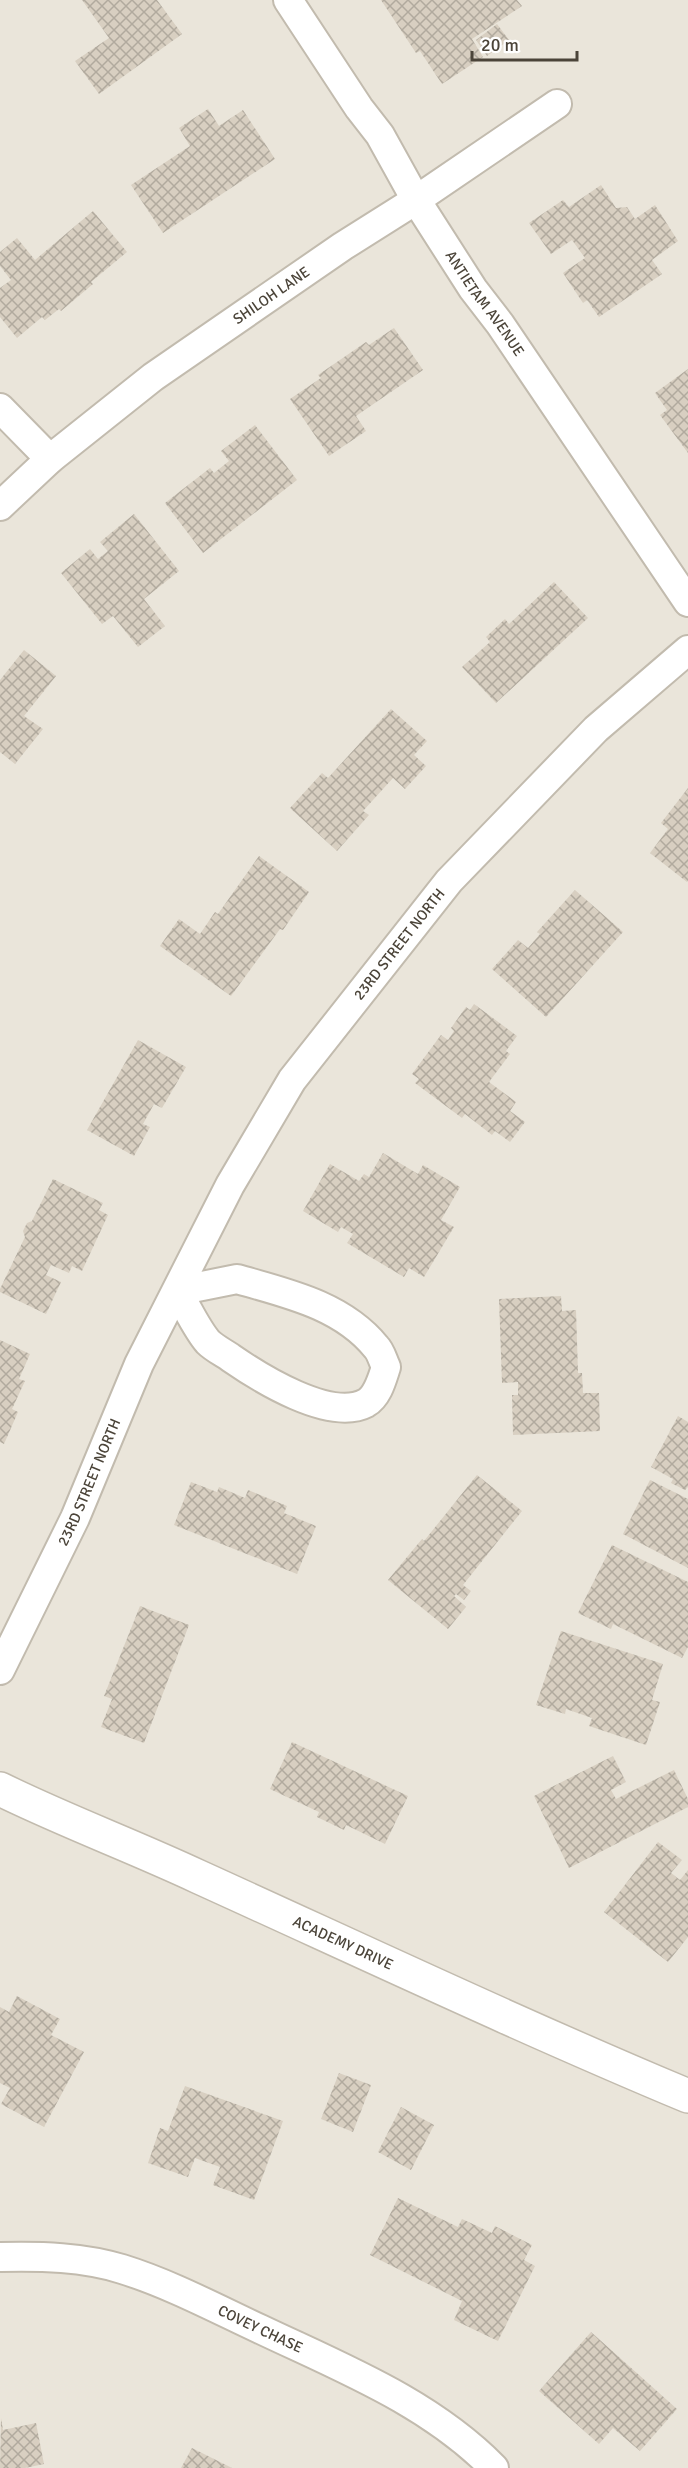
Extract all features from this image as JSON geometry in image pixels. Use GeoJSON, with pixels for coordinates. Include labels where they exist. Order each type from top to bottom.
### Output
{"type":"FeatureCollection","features":[{"type":"Feature","properties":{"kind":"street","name":"ANTIETAM AVENUE"},"geometry":{"type":"LineString","coordinates":[[288,0],[359,108],[380,135],[416,200],[473,289],[500,324],[688,602]]}},
{"type":"Feature","properties":{"kind":"street","name":"SHILOH LANE"},"geometry":{"type":"LineString","coordinates":[[0,506],[50,459],[153,377],[343,246],[416,200],[557,104]]}},
{"type":"Feature","properties":{"kind":"street"},"geometry":{"type":"LineString","coordinates":[[0,408],[50,459]]}},
{"type":"Feature","properties":{"kind":"street","name":"23RD STREET NORTH"},"geometry":{"type":"LineString","coordinates":[[0,1670],[75,1518],[139,1364],[230,1185],[292,1080],[449,881],[596,729],[688,650]]}},
{"type":"Feature","properties":{"kind":"street"},"geometry":{"type":"LineString","coordinates":[[237,1278],[295,1296],[345,1317],[377,1348],[386,1367],[380,1387],[369,1401],[356,1407],[334,1406],[309,1401],[261,1379],[209,1343],[177,1291],[237,1278]]}},
{"type":"Feature","properties":{"kind":"street","name":"ACADEMY DRIVE"},"geometry":{"type":"LineString","coordinates":[[0,1789],[52,1815],[172,1864],[555,2040],[688,2096]]}},
{"type":"Feature","properties":{"kind":"street","name":"COVEY CHASE"},"geometry":{"type":"LineString","coordinates":[[0,2257],[39,2256],[80,2260],[121,2269],[162,2283],[382,2387],[420,2409],[494,2468]]}},
{"type":"Feature","properties":{"kind":"shaded area"},"geometry":{"type":"Polygon","coordinates":[[[0,0],[688,0],[688,2468],[0,2468],[0,0]]]}},
{"type":"Feature","properties":{"kind":"building"},"geometry":{"type":"Polygon","coordinates":[[[82,0],[157,0],[182,34],[99,94],[75,61],[109,38],[82,0]]]}},
{"type":"Feature","properties":{"kind":"building"},"geometry":{"type":"Polygon","coordinates":[[[381,0],[517,0],[522,6],[472,39],[483,57],[442,84],[420,51],[416,53],[381,0]]]}},
{"type":"Feature","properties":{"kind":"building"},"geometry":{"type":"Polygon","coordinates":[[[497,24],[509,40],[487,56],[476,40],[497,24]]]}},
{"type":"Feature","properties":{"kind":"building"},"geometry":{"type":"Polygon","coordinates":[[[208,109],[219,126],[243,110],[275,159],[163,233],[131,185],[190,146],[179,128],[208,109]]]}},
{"type":"Feature","properties":{"kind":"building"},"geometry":{"type":"Polygon","coordinates":[[[601,185],[616,208],[627,207],[635,219],[655,205],[678,241],[652,260],[662,274],[599,317],[587,300],[583,303],[563,273],[585,258],[572,240],[551,254],[529,223],[563,200],[569,207],[601,185]]]}},
{"type":"Feature","properties":{"kind":"building"},"geometry":{"type":"Polygon","coordinates":[[[93,211],[127,252],[61,311],[59,309],[45,320],[42,317],[17,338],[0,317],[0,288],[11,280],[0,266],[0,252],[17,238],[35,260],[93,211]]]}},
{"type":"Feature","properties":{"kind":"building"},"geometry":{"type":"Polygon","coordinates":[[[394,328],[423,370],[356,416],[366,431],[329,456],[290,399],[321,378],[318,375],[366,342],[369,345],[394,328]]]}},
{"type":"Feature","properties":{"kind":"building"},"geometry":{"type":"Polygon","coordinates":[[[688,369],[688,453],[660,415],[667,410],[655,393],[688,369]]]}},
{"type":"Feature","properties":{"kind":"building"},"geometry":{"type":"Polygon","coordinates":[[[255,425],[297,480],[203,553],[165,503],[210,468],[214,473],[229,461],[221,451],[255,425]]]}},
{"type":"Feature","properties":{"kind":"building"},"geometry":{"type":"Polygon","coordinates":[[[134,514],[179,571],[144,599],[165,626],[138,647],[113,616],[102,624],[61,573],[90,549],[98,559],[108,551],[100,542],[134,514]]]}},
{"type":"Feature","properties":{"kind":"building"},"geometry":{"type":"Polygon","coordinates":[[[554,582],[588,618],[496,703],[462,667],[490,642],[486,637],[505,619],[509,624],[554,582]]]}},
{"type":"Feature","properties":{"kind":"building"},"geometry":{"type":"Polygon","coordinates":[[[24,650],[56,676],[24,716],[43,729],[15,764],[0,752],[0,680],[24,650]]]}},
{"type":"Feature","properties":{"kind":"building"},"geometry":{"type":"Polygon","coordinates":[[[391,709],[427,741],[414,755],[426,766],[405,789],[393,778],[363,811],[369,815],[337,851],[290,808],[322,773],[328,778],[391,709]]]}},
{"type":"Feature","properties":{"kind":"building"},"geometry":{"type":"Polygon","coordinates":[[[688,788],[687,882],[650,853],[668,829],[661,823],[688,788]]]}},
{"type":"Feature","properties":{"kind":"building"},"geometry":{"type":"Polygon","coordinates":[[[259,856],[309,892],[283,930],[280,929],[231,996],[160,946],[179,919],[200,934],[215,912],[218,914],[259,856]]]}},
{"type":"Feature","properties":{"kind":"building"},"geometry":{"type":"Polygon","coordinates":[[[575,890],[623,932],[546,1017],[492,969],[518,940],[528,948],[540,934],[537,932],[575,890]]]}},
{"type":"Feature","properties":{"kind":"building"},"geometry":{"type":"Polygon","coordinates":[[[474,1004],[517,1036],[506,1051],[510,1054],[489,1082],[516,1102],[510,1111],[525,1122],[510,1142],[495,1131],[492,1135],[465,1114],[462,1118],[415,1083],[419,1079],[412,1074],[441,1035],[448,1040],[454,1031],[451,1028],[466,1007],[470,1010],[474,1004]]]}},
{"type":"Feature","properties":{"kind":"building"},"geometry":{"type":"Polygon","coordinates":[[[138,1040],[186,1067],[162,1108],[154,1104],[143,1124],[150,1127],[134,1156],[87,1130],[138,1040]]]}},
{"type":"Feature","properties":{"kind":"building"},"geometry":{"type":"Polygon","coordinates":[[[383,1153],[418,1174],[423,1165],[460,1187],[441,1220],[454,1227],[424,1277],[409,1268],[404,1277],[347,1243],[353,1234],[341,1227],[338,1232],[303,1211],[330,1164],[359,1181],[364,1174],[369,1177],[383,1153]]]}},
{"type":"Feature","properties":{"kind":"building"},"geometry":{"type":"Polygon","coordinates":[[[53,1179],[103,1203],[99,1210],[108,1215],[82,1271],[72,1266],[69,1273],[51,1265],[46,1275],[61,1282],[46,1314],[0,1292],[0,1289],[25,1237],[23,1231],[27,1223],[32,1221],[53,1179]]]}},
{"type":"Feature","properties":{"kind":"building"},"geometry":{"type":"Polygon","coordinates":[[[561,1296],[562,1311],[576,1310],[578,1373],[582,1373],[583,1393],[599,1393],[600,1431],[513,1435],[512,1395],[518,1395],[518,1382],[502,1383],[499,1299],[561,1296]]]}},
{"type":"Feature","properties":{"kind":"building"},"geometry":{"type":"Polygon","coordinates":[[[0,1340],[30,1354],[19,1379],[25,1381],[12,1409],[18,1412],[4,1444],[0,1442],[0,1340]]]}},
{"type":"Feature","properties":{"kind":"building"},"geometry":{"type":"Polygon","coordinates":[[[678,1416],[688,1422],[688,1487],[685,1490],[671,1483],[673,1479],[651,1467],[678,1416]]]}},
{"type":"Feature","properties":{"kind":"building"},"geometry":{"type":"Polygon","coordinates":[[[477,1475],[522,1511],[463,1585],[471,1591],[464,1600],[456,1594],[454,1596],[466,1607],[448,1629],[388,1580],[422,1539],[424,1541],[477,1475]]]}},
{"type":"Feature","properties":{"kind":"building"},"geometry":{"type":"Polygon","coordinates":[[[650,1480],[688,1499],[688,1568],[623,1534],[650,1480]]]}},
{"type":"Feature","properties":{"kind":"building"},"geometry":{"type":"Polygon","coordinates":[[[191,1482],[217,1492],[219,1487],[245,1498],[248,1490],[287,1506],[284,1513],[316,1526],[297,1574],[174,1525],[191,1482]]]}},
{"type":"Feature","properties":{"kind":"building"},"geometry":{"type":"Polygon","coordinates":[[[612,1545],[688,1582],[688,1647],[682,1658],[613,1624],[611,1629],[578,1613],[612,1545]]]}},
{"type":"Feature","properties":{"kind":"building"},"geometry":{"type":"Polygon","coordinates":[[[140,1606],[189,1625],[144,1743],[101,1727],[112,1699],[104,1696],[140,1606]]]}},
{"type":"Feature","properties":{"kind":"building"},"geometry":{"type":"Polygon","coordinates":[[[561,1631],[663,1664],[652,1700],[660,1702],[646,1745],[589,1726],[592,1718],[566,1709],[565,1714],[536,1705],[561,1631]]]}},
{"type":"Feature","properties":{"kind":"building"},"geometry":{"type":"Polygon","coordinates":[[[292,1742],[408,1796],[385,1844],[346,1825],[344,1830],[317,1817],[319,1812],[270,1789],[292,1742]]]}},
{"type":"Feature","properties":{"kind":"building"},"geometry":{"type":"Polygon","coordinates":[[[613,1756],[626,1782],[611,1790],[616,1799],[674,1770],[688,1799],[688,1807],[569,1868],[534,1796],[613,1756]]]}},
{"type":"Feature","properties":{"kind":"building"},"geometry":{"type":"Polygon","coordinates":[[[658,1842],[682,1860],[671,1873],[680,1880],[688,1870],[688,1937],[668,1962],[604,1912],[658,1842]]]}},
{"type":"Feature","properties":{"kind":"building"},"geometry":{"type":"Polygon","coordinates":[[[17,1996],[60,2019],[51,2035],[84,2052],[44,2127],[1,2104],[10,2088],[0,2083],[0,2007],[9,2012],[17,1996]]]}},
{"type":"Feature","properties":{"kind":"building"},"geometry":{"type":"Polygon","coordinates":[[[339,2073],[371,2085],[353,2132],[321,2119],[339,2073]]]}},
{"type":"Feature","properties":{"kind":"building"},"geometry":{"type":"Polygon","coordinates":[[[185,2086],[283,2121],[254,2200],[213,2185],[220,2167],[195,2158],[188,2177],[148,2163],[160,2128],[168,2131],[185,2086]]]}},
{"type":"Feature","properties":{"kind":"building"},"geometry":{"type":"Polygon","coordinates":[[[401,2107],[434,2125],[411,2170],[378,2152],[401,2107]]]}},
{"type":"Feature","properties":{"kind":"building"},"geometry":{"type":"Polygon","coordinates":[[[398,2198],[458,2227],[462,2219],[492,2233],[495,2226],[532,2245],[524,2260],[535,2266],[498,2341],[454,2320],[462,2301],[370,2255],[398,2198]]]}},
{"type":"Feature","properties":{"kind":"building"},"geometry":{"type":"Polygon","coordinates":[[[591,2332],[677,2409],[640,2451],[613,2428],[599,2444],[539,2391],[591,2332]]]}},
{"type":"Feature","properties":{"kind":"building"},"geometry":{"type":"Polygon","coordinates":[[[1,2418],[3,2430],[36,2423],[44,2464],[25,2468],[0,2468],[1,2418]]]}},
{"type":"Feature","properties":{"kind":"building"},"geometry":{"type":"Polygon","coordinates":[[[192,2448],[232,2468],[181,2468],[192,2448]]]}}]}
